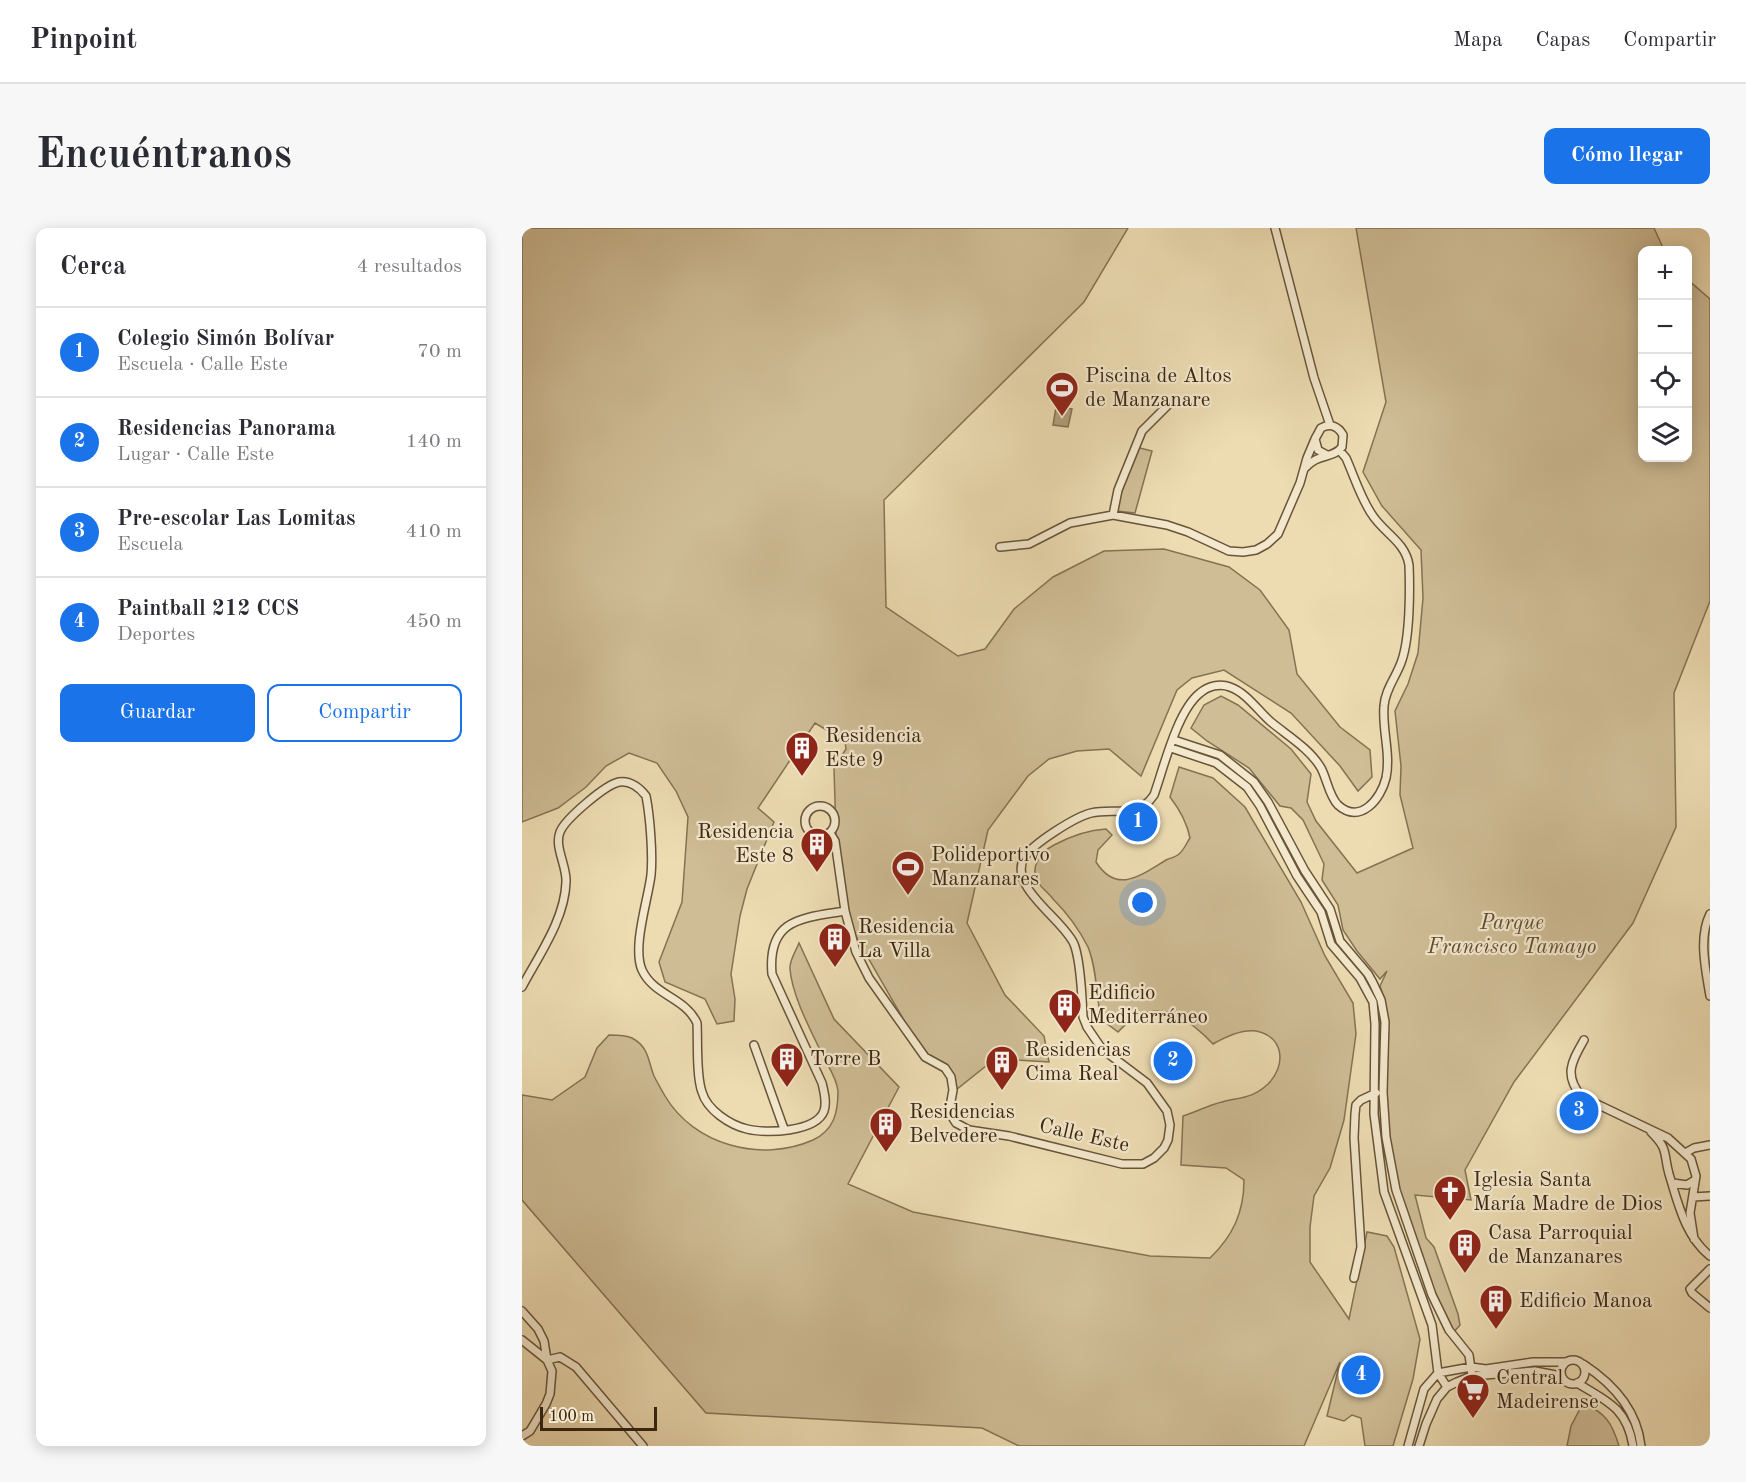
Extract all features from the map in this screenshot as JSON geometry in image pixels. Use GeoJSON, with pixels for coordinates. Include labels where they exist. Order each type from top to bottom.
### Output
{"type":"FeatureCollection","features":[{"type":"Feature","properties":{"kind":"street"},"geometry":{"type":"LineString","coordinates":[[1275,228],[1314,378],[1330,425]]}},
{"type":"Feature","properties":{"kind":"street"},"geometry":{"type":"LineString","coordinates":[[1113,515],[1118,490],[1142,432],[1168,405]]}},
{"type":"Feature","properties":{"kind":"street"},"geometry":{"type":"LineString","coordinates":[[1000,547],[1029,544],[1070,523],[1113,515],[1167,525],[1229,551],[1250,552],[1267,544],[1278,534],[1318,431],[1330,425],[1338,428],[1343,435],[1344,443],[1340,451],[1314,459],[1305,468]]}},
{"type":"Feature","properties":{"kind":"street"},"geometry":{"type":"LineString","coordinates":[[1315,439],[1318,450],[1327,455]]}},
{"type":"Feature","properties":{"kind":"street"},"geometry":{"type":"LineString","coordinates":[[1173,744],[1182,716],[1194,698],[1215,686],[1230,687],[1307,751],[1321,768],[1334,800],[1340,806],[1347,810],[1363,811],[1369,808],[1380,795],[1388,763],[1384,720],[1385,695],[1397,672],[1405,649],[1409,565],[1407,554],[1402,547],[1371,514],[1346,458],[1340,451]]}},
{"type":"Feature","properties":{"kind":"street"},"geometry":{"type":"LineString","coordinates":[[1173,744],[1194,746],[1220,755],[1254,782],[1268,802],[1305,871],[1330,909],[1340,941],[1368,974],[1381,1000],[1385,1022],[1383,1092],[1389,1157],[1405,1220],[1436,1305],[1449,1330],[1469,1355],[1472,1376]]}},
{"type":"Feature","properties":{"kind":"street"},"geometry":{"type":"LineString","coordinates":[[1173,744],[1190,754],[1222,767],[1242,782],[1252,794],[1297,876],[1321,912],[1331,944],[1360,978],[1373,1002],[1375,1024],[1373,1093],[1376,1140],[1384,1192],[1432,1325],[1438,1373],[1448,1387]]}},
{"type":"Feature","properties":{"kind":"street","name":"Calle Este"},"geometry":{"type":"LineString","coordinates":[[830,833],[835,841],[845,911],[856,952],[865,971],[925,1057],[945,1068],[951,1077],[953,1090],[950,1112],[960,1127],[1009,1136],[1122,1164],[1135,1165],[1149,1162],[1164,1148],[1168,1140],[1170,1125],[1167,1111],[1147,1083],[1107,1055],[1090,1033],[1083,1017],[1075,945],[1059,921],[1029,891],[1022,876],[1021,864],[1035,844],[1089,813],[1135,810],[1145,806],[1154,795],[1173,744]]}},
{"type":"Feature","properties":{"kind":"street"},"geometry":{"type":"LineString","coordinates":[[1190,754],[1189,750],[1194,746]]}},
{"type":"Feature","properties":{"kind":"street"},"geometry":{"type":"LineString","coordinates":[[522,987],[562,907],[566,875],[558,839],[564,825],[572,816],[613,785],[626,783],[638,788],[646,796],[648,806],[651,872],[639,957],[643,972],[656,988],[683,1004],[693,1014],[697,1023],[702,1092],[712,1108],[724,1119],[747,1129],[784,1129],[810,1125],[821,1116],[825,1104],[822,1083],[772,974],[774,948],[783,929],[793,922],[845,911]]}},
{"type":"Feature","properties":{"kind":"street"},"geometry":{"type":"LineString","coordinates":[[819,806],[832,811],[836,820],[830,833],[820,836],[810,832],[806,818],[810,810],[819,806]]}},
{"type":"Feature","properties":{"kind":"street"},"geometry":{"type":"LineString","coordinates":[[1710,914],[1706,922],[1705,933],[1710,996]]}},
{"type":"Feature","properties":{"kind":"street"},"geometry":{"type":"LineString","coordinates":[[1584,1040],[1571,1067],[1572,1082],[1582,1097],[1668,1138],[1693,1163],[1695,1179],[1690,1213],[1694,1239]]}},
{"type":"Feature","properties":{"kind":"street"},"geometry":{"type":"LineString","coordinates":[[754,1045],[784,1129]]}},
{"type":"Feature","properties":{"kind":"street"},"geometry":{"type":"LineString","coordinates":[[1354,1278],[1361,1247],[1357,1196],[1356,1105],[1373,1093],[1383,1092]]}},
{"type":"Feature","properties":{"kind":"street"},"geometry":{"type":"LineString","coordinates":[[1647,1128],[1660,1142],[1666,1154],[1680,1213],[1694,1239],[1710,1256]]}},
{"type":"Feature","properties":{"kind":"street"},"geometry":{"type":"LineString","coordinates":[[1666,1154],[1673,1149],[1685,1153],[1694,1148],[1710,1145]]}},
{"type":"Feature","properties":{"kind":"street"},"geometry":{"type":"LineString","coordinates":[[1673,1183],[1688,1185],[1695,1179]]}},
{"type":"Feature","properties":{"kind":"street"},"geometry":{"type":"LineString","coordinates":[[1693,1197],[1710,1196]]}},
{"type":"Feature","properties":{"kind":"street"},"geometry":{"type":"LineString","coordinates":[[1710,1269],[1690,1289],[1710,1308]]}},
{"type":"Feature","properties":{"kind":"street"},"geometry":{"type":"LineString","coordinates":[[522,1311],[538,1329],[544,1341],[547,1360],[552,1371],[550,1394],[530,1431],[522,1436]]}},
{"type":"Feature","properties":{"kind":"street"},"geometry":{"type":"LineString","coordinates":[[522,1340],[547,1360]]}},
{"type":"Feature","properties":{"kind":"street"},"geometry":{"type":"LineString","coordinates":[[547,1360],[560,1357],[576,1367],[643,1446]]}},
{"type":"Feature","properties":{"kind":"street"},"geometry":{"type":"LineString","coordinates":[[1408,1446],[1424,1389],[1438,1373],[1471,1367],[1486,1369],[1576,1359],[1606,1381],[1627,1405],[1634,1416],[1641,1446]]}},
{"type":"Feature","properties":{"kind":"street"},"geometry":{"type":"LineString","coordinates":[[1561,1376],[1560,1370],[1565,1362]]}},
{"type":"Feature","properties":{"kind":"street"},"geometry":{"type":"LineString","coordinates":[[1577,1383],[1581,1381],[1585,1373],[1583,1364]]}},
{"type":"Feature","properties":{"kind":"street"},"geometry":{"type":"LineString","coordinates":[[1419,1446],[1432,1407],[1448,1387],[1472,1376],[1535,1371],[1561,1376],[1568,1383],[1577,1383],[1607,1400],[1617,1408],[1627,1424],[1633,1446]]}},
{"type":"Feature","properties":{"kind":"green space"},"geometry":{"type":"Polygon","coordinates":[[[522,228],[1128,228],[1084,302],[884,500],[886,607],[958,656],[985,649],[1014,609],[1053,577],[1104,551],[1164,549],[1229,567],[1260,590],[1289,630],[1297,674],[1340,727],[1370,750],[1372,777],[1358,791],[1340,766],[1291,713],[1224,670],[1192,678],[1177,690],[1141,776],[1109,749],[1077,751],[1049,759],[1028,776],[988,830],[967,923],[1005,995],[1044,1036],[1049,1062],[1014,1060],[1001,1054],[957,1089],[945,1068],[925,1057],[847,921],[836,835],[834,768],[846,749],[845,741],[815,723],[758,808],[774,822],[747,889],[740,916],[731,974],[735,999],[734,1021],[717,1024],[705,999],[665,982],[659,962],[682,902],[688,817],[676,791],[657,763],[629,753],[606,766],[586,787],[558,808],[522,822],[522,228]]]}},
{"type":"Feature","properties":{"kind":"green space","name":"Parque Francisco Tamayo"},"geometry":{"type":"Polygon","coordinates":[[[1356,228],[1654,228],[1662,246],[1638,246],[1638,462],[1692,462],[1692,283],[1710,299],[1710,601],[1674,693],[1676,827],[1633,923],[1514,1082],[1465,1170],[1471,1200],[1415,1195],[1426,1238],[1434,1247],[1458,1314],[1460,1325],[1453,1333],[1444,1329],[1413,1247],[1384,1128],[1384,999],[1380,986],[1387,971],[1380,979],[1343,930],[1338,905],[1322,880],[1324,864],[1303,820],[1291,808],[1280,806],[1249,768],[1191,728],[1204,705],[1221,696],[1238,705],[1291,749],[1311,774],[1307,802],[1316,821],[1357,873],[1413,848],[1400,795],[1401,766],[1395,711],[1408,684],[1418,653],[1423,598],[1421,550],[1382,506],[1363,472],[1386,402],[1356,228]]]}},
{"type":"Feature","properties":{"kind":"green space"},"geometry":{"type":"Polygon","coordinates":[[[1132,446],[1152,451],[1135,513],[1116,511],[1132,446]]]}},
{"type":"Feature","properties":{"kind":"green space"},"geometry":{"type":"Polygon","coordinates":[[[1179,767],[1213,778],[1245,807],[1301,902],[1325,956],[1353,1003],[1356,1034],[1344,1120],[1330,1168],[1314,1196],[1310,1227],[1310,1262],[1349,1319],[1367,1232],[1387,1236],[1394,1247],[1420,1339],[1413,1379],[1393,1446],[1365,1446],[1361,1418],[1352,1415],[1344,1421],[1327,1416],[1340,1362],[1304,1446],[1019,1446],[982,1428],[706,1413],[522,1200],[522,1095],[552,1100],[585,1077],[597,1048],[609,1035],[624,1036],[638,1042],[645,1050],[655,1078],[678,1113],[693,1127],[711,1138],[730,1145],[772,1150],[793,1147],[813,1140],[830,1126],[836,1114],[838,1091],[835,1079],[808,1026],[794,991],[790,966],[799,943],[834,1019],[899,1087],[848,1184],[913,1212],[1150,1256],[1210,1258],[1225,1241],[1236,1223],[1242,1203],[1244,1180],[1226,1168],[1181,1165],[1183,1116],[1217,1103],[1251,1095],[1262,1089],[1274,1077],[1278,1069],[1280,1053],[1277,1046],[1266,1034],[1256,1031],[1233,1034],[1213,1044],[1198,1029],[1180,1017],[1161,1011],[1137,1015],[1118,1032],[1101,1019],[1095,973],[1088,947],[1068,916],[1039,884],[1035,871],[1038,860],[1049,848],[1073,836],[1106,829],[1112,835],[1098,850],[1096,862],[1112,878],[1130,879],[1178,855],[1190,838],[1183,816],[1170,797],[1179,767]]]}},
{"type":"Feature","properties":{"kind":"green space"},"geometry":{"type":"Polygon","coordinates":[[[1583,1403],[1603,1415],[1614,1431],[1619,1446],[1567,1446],[1571,1426],[1583,1403]]]}},
{"type":"Feature","properties":{"kind":"shaded area","name":"Piscina de Altos de Manzanare"},"geometry":{"type":"Polygon","coordinates":[[[1056,407],[1072,409],[1068,427],[1053,425],[1056,407]]]}},
{"type":"Feature","properties":{"kind":"place","name":"Piscina de Altos de Manzanare"},"geometry":{"type":"Point","coordinates":[1062,417]}},
{"type":"Feature","properties":{"kind":"place","name":"Residencia Este 9"},"geometry":{"type":"Point","coordinates":[802,777]}},
{"type":"Feature","properties":{"kind":"place","name":"Colegio Simón Bolívar"},"geometry":{"type":"Point","coordinates":[1138,822]}},
{"type":"Feature","properties":{"kind":"place","name":"Residencia Este 8"},"geometry":{"type":"Point","coordinates":[817,873]}},
{"type":"Feature","properties":{"kind":"place","name":"Polideportivo Manzanares"},"geometry":{"type":"Point","coordinates":[908,896]}},
{"type":"Feature","properties":{"kind":"place","name":"Residencia La Villa"},"geometry":{"type":"Point","coordinates":[835,968]}},
{"type":"Feature","properties":{"kind":"place","name":"Edificio Mediterráneo"},"geometry":{"type":"Point","coordinates":[1065,1034]}},
{"type":"Feature","properties":{"kind":"place","name":"Residencias Panorama"},"geometry":{"type":"Point","coordinates":[1173,1061]}},
{"type":"Feature","properties":{"kind":"place","name":"Torre B"},"geometry":{"type":"Point","coordinates":[787,1088]}},
{"type":"Feature","properties":{"kind":"place","name":"Residencias Cima Real"},"geometry":{"type":"Point","coordinates":[1002,1091]}},
{"type":"Feature","properties":{"kind":"place","name":"Pre-escolar Las Lomitas"},"geometry":{"type":"Point","coordinates":[1579,1111]}},
{"type":"Feature","properties":{"kind":"place","name":"Residencias Belvedere"},"geometry":{"type":"Point","coordinates":[886,1153]}},
{"type":"Feature","properties":{"kind":"place","name":"Iglesia Santa María Madre de Dios"},"geometry":{"type":"Point","coordinates":[1450,1221]}},
{"type":"Feature","properties":{"kind":"place","name":"Casa Parroquial de Manzanares"},"geometry":{"type":"Point","coordinates":[1465,1274]}},
{"type":"Feature","properties":{"kind":"place","name":"Edificio Manoa"},"geometry":{"type":"Point","coordinates":[1496,1330]}},
{"type":"Feature","properties":{"kind":"place","name":"Paintball 212 CCS"},"geometry":{"type":"Point","coordinates":[1361,1375]}},
{"type":"Feature","properties":{"kind":"place","name":"Central Madeirense"},"geometry":{"type":"Point","coordinates":[1473,1419]}}]}
